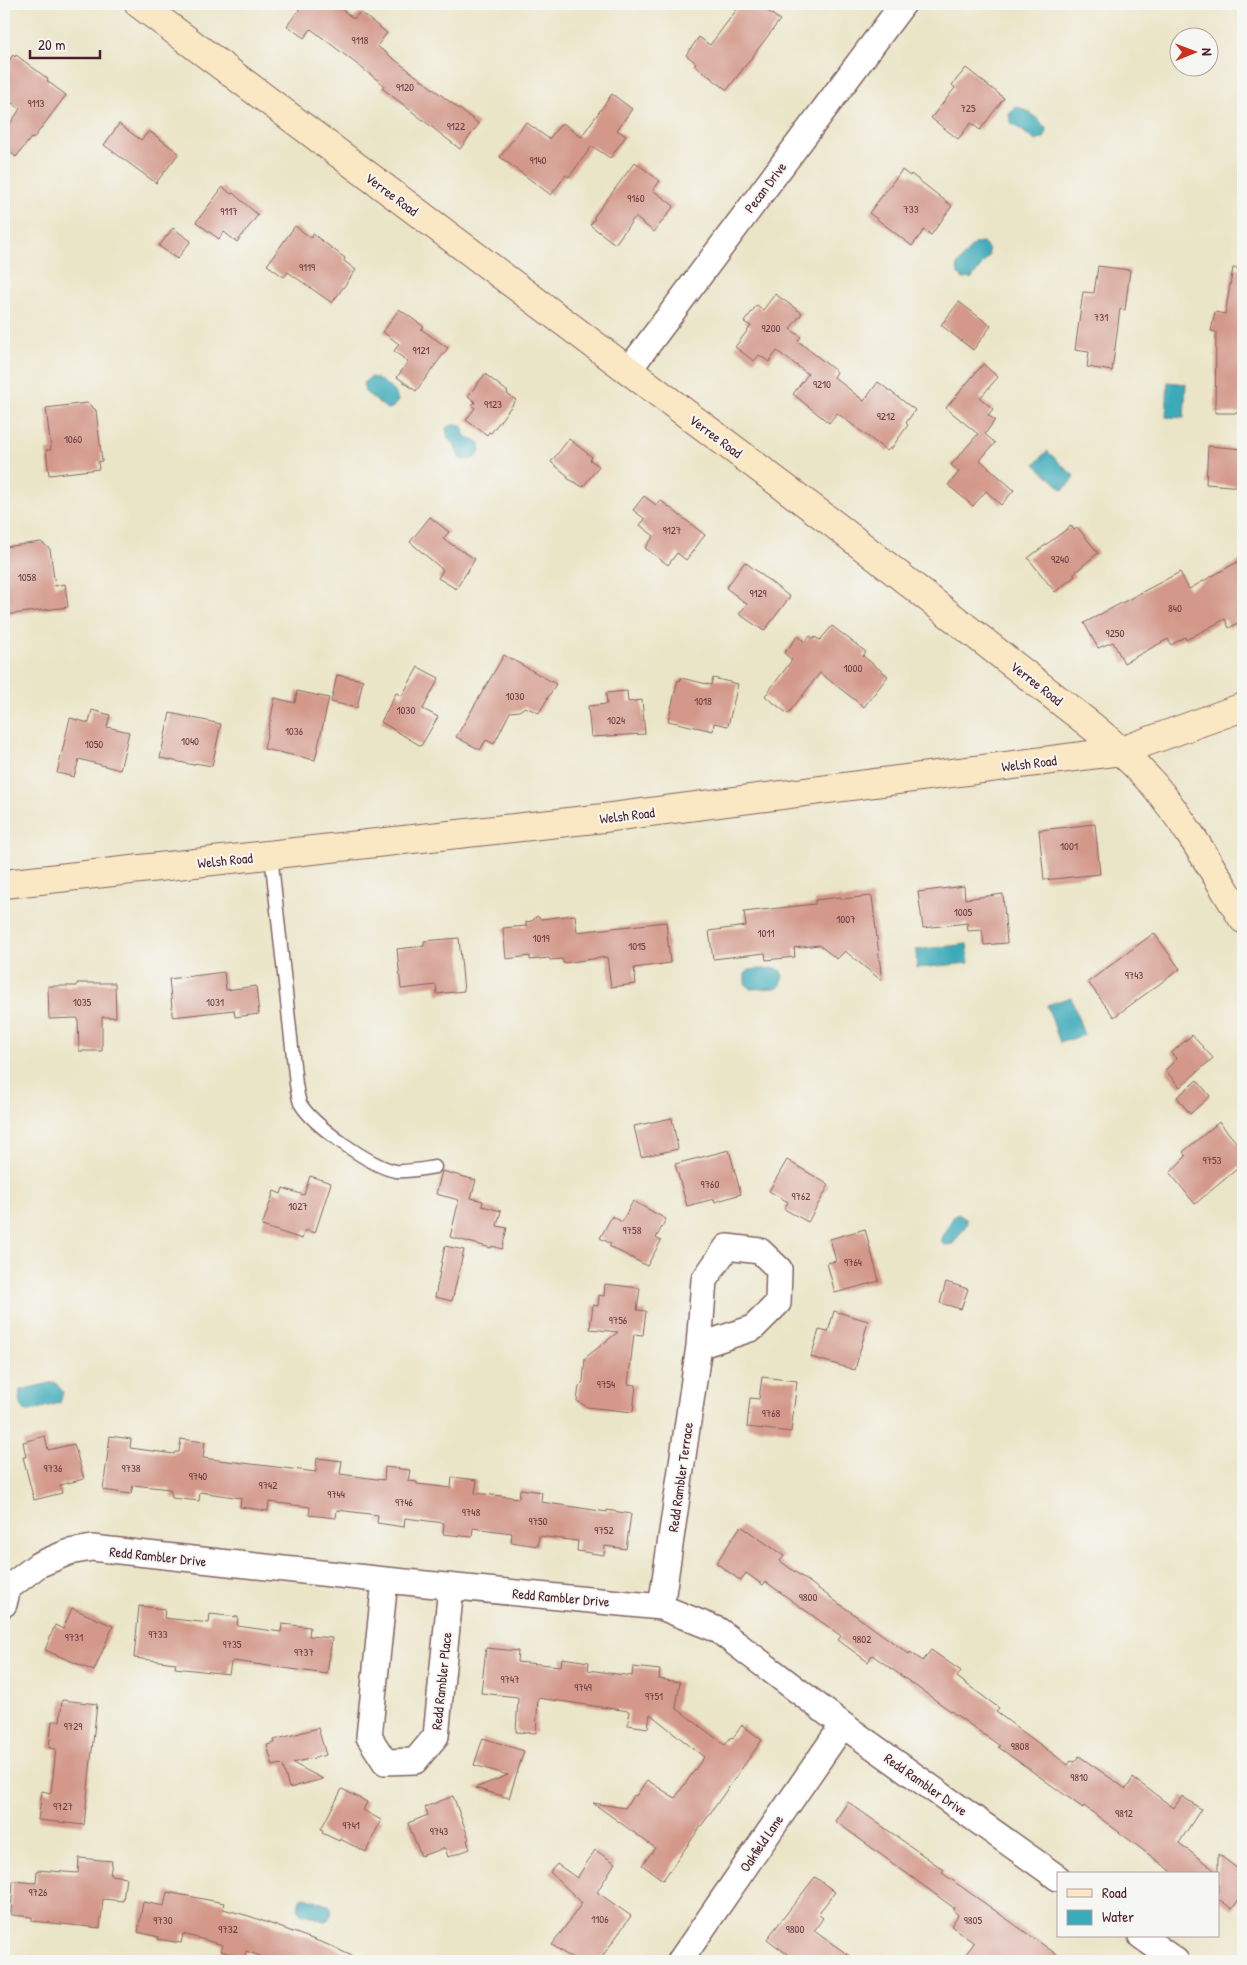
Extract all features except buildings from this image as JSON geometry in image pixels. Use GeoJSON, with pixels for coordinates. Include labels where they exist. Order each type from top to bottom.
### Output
{"type":"FeatureCollection","features":[{"type":"Feature","properties":{"kind":"main road","name":"Verree Road"},"geometry":{"type":"LineString","coordinates":[[139,4],[835,525],[1068,706],[1121,751],[1154,786],[1174,812],[1243,919]]}},
{"type":"Feature","properties":{"kind":"main road","name":"Welsh Road"},"geometry":{"type":"LineString","coordinates":[[4,884],[604,818],[1121,751],[1243,707]]}},
{"type":"Feature","properties":{"kind":"street","name":"Pecan Drive"},"geometry":{"type":"LineString","coordinates":[[628,370],[903,4]]}},
{"type":"Feature","properties":{"kind":"street","name":"Redd Rambler Terrace"},"geometry":{"type":"LineString","coordinates":[[660,1607],[699,1346]]}},
{"type":"Feature","properties":{"kind":"street","name":"Redd Rambler Drive"},"geometry":{"type":"LineString","coordinates":[[4,1604],[8,1588],[38,1565],[68,1552],[92,1548],[451,1587],[660,1607],[718,1630],[843,1725],[1057,1877]]}},
{"type":"Feature","properties":{"kind":"street","name":"Redd Rambler Place"},"geometry":{"type":"LineString","coordinates":[[385,1580],[369,1737],[385,1762],[415,1761],[436,1736],[451,1587]]}},
{"type":"Feature","properties":{"kind":"street","name":"Oakfield Lane"},"geometry":{"type":"LineString","coordinates":[[684,1960],[843,1725]]}},
{"type":"Feature","properties":{"kind":"street"},"geometry":{"type":"LineString","coordinates":[[1144,1938],[1176,1961]]}},
{"type":"Feature","properties":{"kind":"lane"},"geometry":{"type":"LineString","coordinates":[[271,855],[296,1084],[300,1102],[310,1117],[340,1141],[373,1162],[395,1171],[435,1167]]}},
{"type":"Feature","properties":{"kind":"water"},"geometry":{"type":"Polygon","coordinates":[[[1015,107],[1028,112],[1040,122],[1046,129],[1045,137],[1036,141],[1010,122],[1009,113],[1015,107]]]}},
{"type":"Feature","properties":{"kind":"water"},"geometry":{"type":"Polygon","coordinates":[[[983,243],[988,248],[989,256],[972,278],[963,279],[958,274],[957,265],[974,244],[983,243]]]}},
{"type":"Feature","properties":{"kind":"water"},"geometry":{"type":"Polygon","coordinates":[[[371,377],[383,382],[395,393],[398,401],[392,408],[387,409],[365,392],[363,383],[371,377]]]}},
{"type":"Feature","properties":{"kind":"water"},"geometry":{"type":"Polygon","coordinates":[[[1168,382],[1186,384],[1184,418],[1166,417],[1168,382]]]}},
{"type":"Feature","properties":{"kind":"water"},"geometry":{"type":"Polygon","coordinates":[[[458,424],[463,427],[466,437],[480,443],[480,452],[472,459],[460,459],[454,445],[448,439],[446,428],[458,424]]]}},
{"type":"Feature","properties":{"kind":"water"},"geometry":{"type":"Polygon","coordinates":[[[1047,451],[1075,477],[1063,490],[1035,464],[1047,451]]]}},
{"type":"Feature","properties":{"kind":"water"},"geometry":{"type":"Polygon","coordinates":[[[967,944],[969,963],[917,968],[916,950],[967,944]]]}},
{"type":"Feature","properties":{"kind":"water"},"geometry":{"type":"Polygon","coordinates":[[[776,968],[780,970],[783,976],[781,985],[778,988],[750,989],[745,983],[745,974],[749,970],[776,968]]]}},
{"type":"Feature","properties":{"kind":"water"},"geometry":{"type":"Polygon","coordinates":[[[1071,997],[1084,1035],[1060,1043],[1047,1005],[1071,997]]]}},
{"type":"Feature","properties":{"kind":"water"},"geometry":{"type":"Polygon","coordinates":[[[958,1214],[966,1219],[967,1224],[953,1244],[945,1245],[942,1243],[942,1236],[954,1216],[958,1214]]]}},
{"type":"Feature","properties":{"kind":"water"},"geometry":{"type":"Polygon","coordinates":[[[55,1382],[63,1392],[60,1403],[26,1412],[19,1402],[20,1390],[55,1382]]]}},
{"type":"Feature","properties":{"kind":"water"},"geometry":{"type":"Polygon","coordinates":[[[305,1897],[329,1905],[332,1911],[329,1920],[324,1921],[301,1913],[298,1907],[300,1899],[305,1897]]]}}]}
